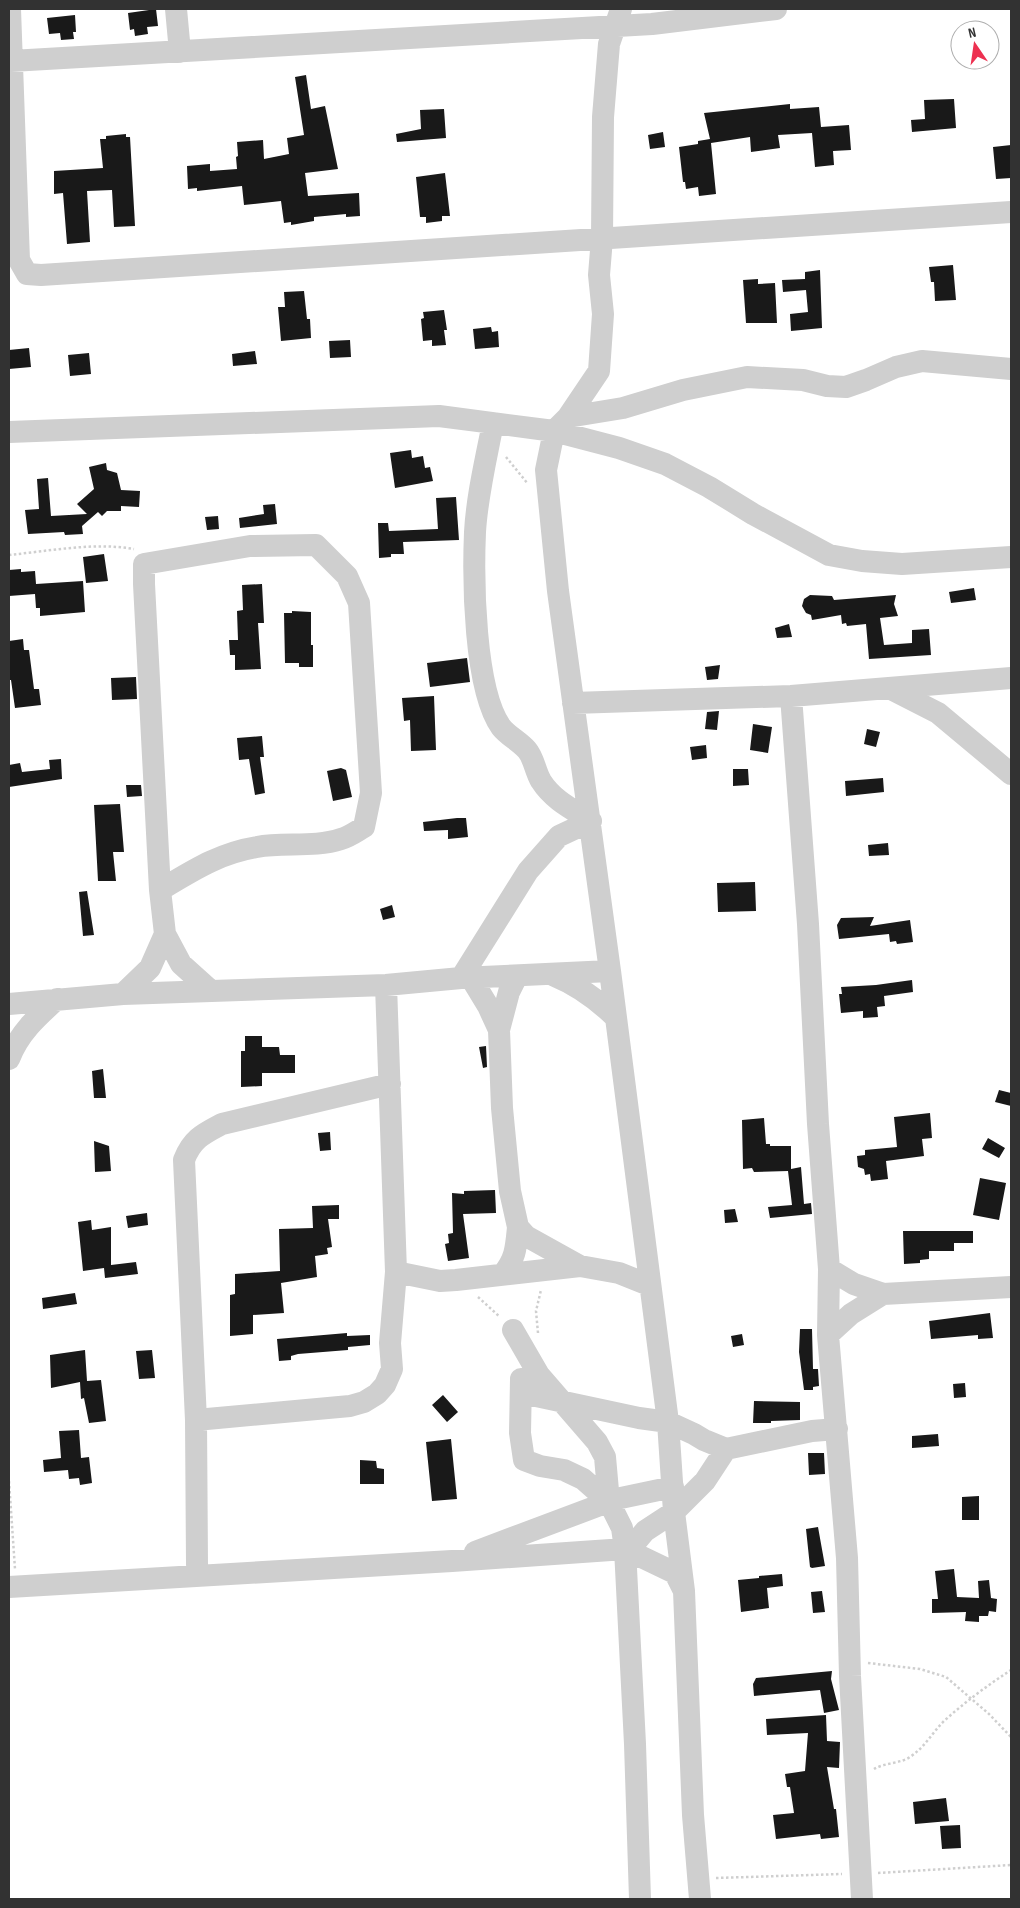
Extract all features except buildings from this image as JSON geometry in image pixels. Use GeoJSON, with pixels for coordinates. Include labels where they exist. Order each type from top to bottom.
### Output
{"type":"FeatureCollection","features":[{"type":"Feature","properties":{"kind":"street"},"geometry":{"type":"LineString","coordinates":[[10,9],[19,260],[27,274],[50,275],[1011,212]]}},
{"type":"Feature","properties":{"kind":"street"},"geometry":{"type":"LineString","coordinates":[[176,9],[180,52]]}},
{"type":"Feature","properties":{"kind":"street"},"geometry":{"type":"LineString","coordinates":[[11,62],[180,52],[618,17],[652,24],[776,9]]}},
{"type":"Feature","properties":{"kind":"street"},"geometry":{"type":"LineString","coordinates":[[618,17],[609,44],[603,117],[602,238],[599,275],[603,314],[599,371],[561,424],[546,470],[573,703],[591,821],[668,1422],[674,1512],[684,1591],[693,1815],[700,1899]]}},
{"type":"Feature","properties":{"kind":"street"},"geometry":{"type":"LineString","coordinates":[[9,432],[439,416],[493,424],[561,424],[683,390],[747,377],[803,380],[827,386],[846,387],[896,367],[922,361],[1011,369]]}},
{"type":"Feature","properties":{"kind":"street"},"geometry":{"type":"LineString","coordinates":[[493,424],[483,474],[475,532],[479,660],[491,704],[501,727],[528,751],[541,781],[556,800],[591,821]]}},
{"type":"Feature","properties":{"kind":"street"},"geometry":{"type":"LineString","coordinates":[[561,424],[664,464],[830,555],[862,561],[902,564],[1011,557]]}},
{"type":"Feature","properties":{"kind":"street"},"geometry":{"type":"LineString","coordinates":[[160,890],[210,860],[258,847],[307,844],[341,839],[364,827],[371,793],[359,603],[347,576],[316,545],[250,546],[144,564],[160,890],[165,934],[181,964],[211,991]]}},
{"type":"Feature","properties":{"kind":"street"},"geometry":{"type":"LineString","coordinates":[[573,703],[791,696],[1011,678]]}},
{"type":"Feature","properties":{"kind":"street"},"geometry":{"type":"LineString","coordinates":[[888,687],[938,713],[1011,774]]}},
{"type":"Feature","properties":{"kind":"street"},"geometry":{"type":"LineString","coordinates":[[791,696],[808,924],[818,1124],[829,1269],[828,1335],[847,1558],[849,1662],[862,1899]]}},
{"type":"Feature","properties":{"kind":"street"},"geometry":{"type":"LineString","coordinates":[[466,978],[528,871],[559,836],[591,821]]}},
{"type":"Feature","properties":{"kind":"street"},"geometry":{"type":"LineString","coordinates":[[123,994],[150,968],[165,934]]}},
{"type":"Feature","properties":{"kind":"street"},"geometry":{"type":"LineString","coordinates":[[9,1004],[57,998],[123,994],[386,985],[466,978],[610,972]]}},
{"type":"Feature","properties":{"kind":"street"},"geometry":{"type":"LineString","coordinates":[[550,974],[567,981],[588,994],[616,1018]]}},
{"type":"Feature","properties":{"kind":"street"},"geometry":{"type":"LineString","coordinates":[[503,1274],[511,1263],[515,1251],[518,1227],[510,1191],[502,1108],[499,1030],[508,992],[517,976]]}},
{"type":"Feature","properties":{"kind":"street"},"geometry":{"type":"LineString","coordinates":[[466,978],[488,1006],[499,1030]]}},
{"type":"Feature","properties":{"kind":"street"},"geometry":{"type":"LineString","coordinates":[[196,1420],[350,1406],[364,1402],[377,1394],[385,1385],[392,1369],[390,1343],[396,1272],[386,985]]}},
{"type":"Feature","properties":{"kind":"street"},"geometry":{"type":"LineString","coordinates":[[11,1049],[38,1016],[57,998]]}},
{"type":"Feature","properties":{"kind":"street"},"geometry":{"type":"LineString","coordinates":[[198,1575],[196,1420],[184,1160],[190,1146],[208,1131],[222,1124],[390,1084]]}},
{"type":"Feature","properties":{"kind":"street"},"geometry":{"type":"LineString","coordinates":[[518,1227],[526,1236],[580,1266]]}},
{"type":"Feature","properties":{"kind":"street"},"geometry":{"type":"LineString","coordinates":[[396,1272],[440,1280],[456,1280],[580,1266],[619,1273],[649,1285]]}},
{"type":"Feature","properties":{"kind":"street"},"geometry":{"type":"LineString","coordinates":[[829,1269],[854,1284],[883,1294],[1011,1287]]}},
{"type":"Feature","properties":{"kind":"street"},"geometry":{"type":"LineString","coordinates":[[828,1335],[851,1314],[883,1294]]}},
{"type":"Feature","properties":{"kind":"street"},"geometry":{"type":"LineString","coordinates":[[524,1337],[520,1433],[524,1460],[540,1466],[564,1470],[583,1479],[609,1502]]}},
{"type":"Feature","properties":{"kind":"street"},"geometry":{"type":"LineString","coordinates":[[524,1337],[539,1375],[597,1442],[605,1457],[609,1502],[622,1528],[626,1549],[636,1744],[640,1899]]}},
{"type":"Feature","properties":{"kind":"street"},"geometry":{"type":"LineString","coordinates":[[522,1393],[639,1418],[668,1422],[726,1449],[812,1430],[837,1429]]}},
{"type":"Feature","properties":{"kind":"street"},"geometry":{"type":"LineString","coordinates":[[626,1549],[645,1531],[674,1512],[705,1481],[726,1449]]}},
{"type":"Feature","properties":{"kind":"street"},"geometry":{"type":"LineString","coordinates":[[452,1561],[616,1499],[673,1487]]}},
{"type":"Feature","properties":{"kind":"street"},"geometry":{"type":"LineString","coordinates":[[12,1587],[626,1549],[675,1573],[684,1591]]}},
{"type":"Feature","properties":{"kind":"path"},"geometry":{"type":"LineString","coordinates":[[502,451],[516,471],[531,487],[548,500]]}},
{"type":"Feature","properties":{"kind":"path"},"geometry":{"type":"LineString","coordinates":[[9,555],[82,548],[121,547],[136,549],[144,564]]}},
{"type":"Feature","properties":{"kind":"path"},"geometry":{"type":"LineString","coordinates":[[456,1280],[524,1337],[536,1312],[541,1291],[539,1270]]}},
{"type":"Feature","properties":{"kind":"path"},"geometry":{"type":"LineString","coordinates":[[9,1481],[12,1587]]}},
{"type":"Feature","properties":{"kind":"path"},"geometry":{"type":"LineString","coordinates":[[849,1662],[887,1664],[920,1669],[946,1677],[1011,1737]]}},
{"type":"Feature","properties":{"kind":"path"},"geometry":{"type":"LineString","coordinates":[[856,1780],[876,1767],[908,1759],[924,1746],[943,1722],[984,1687],[1011,1670]]}}]}
